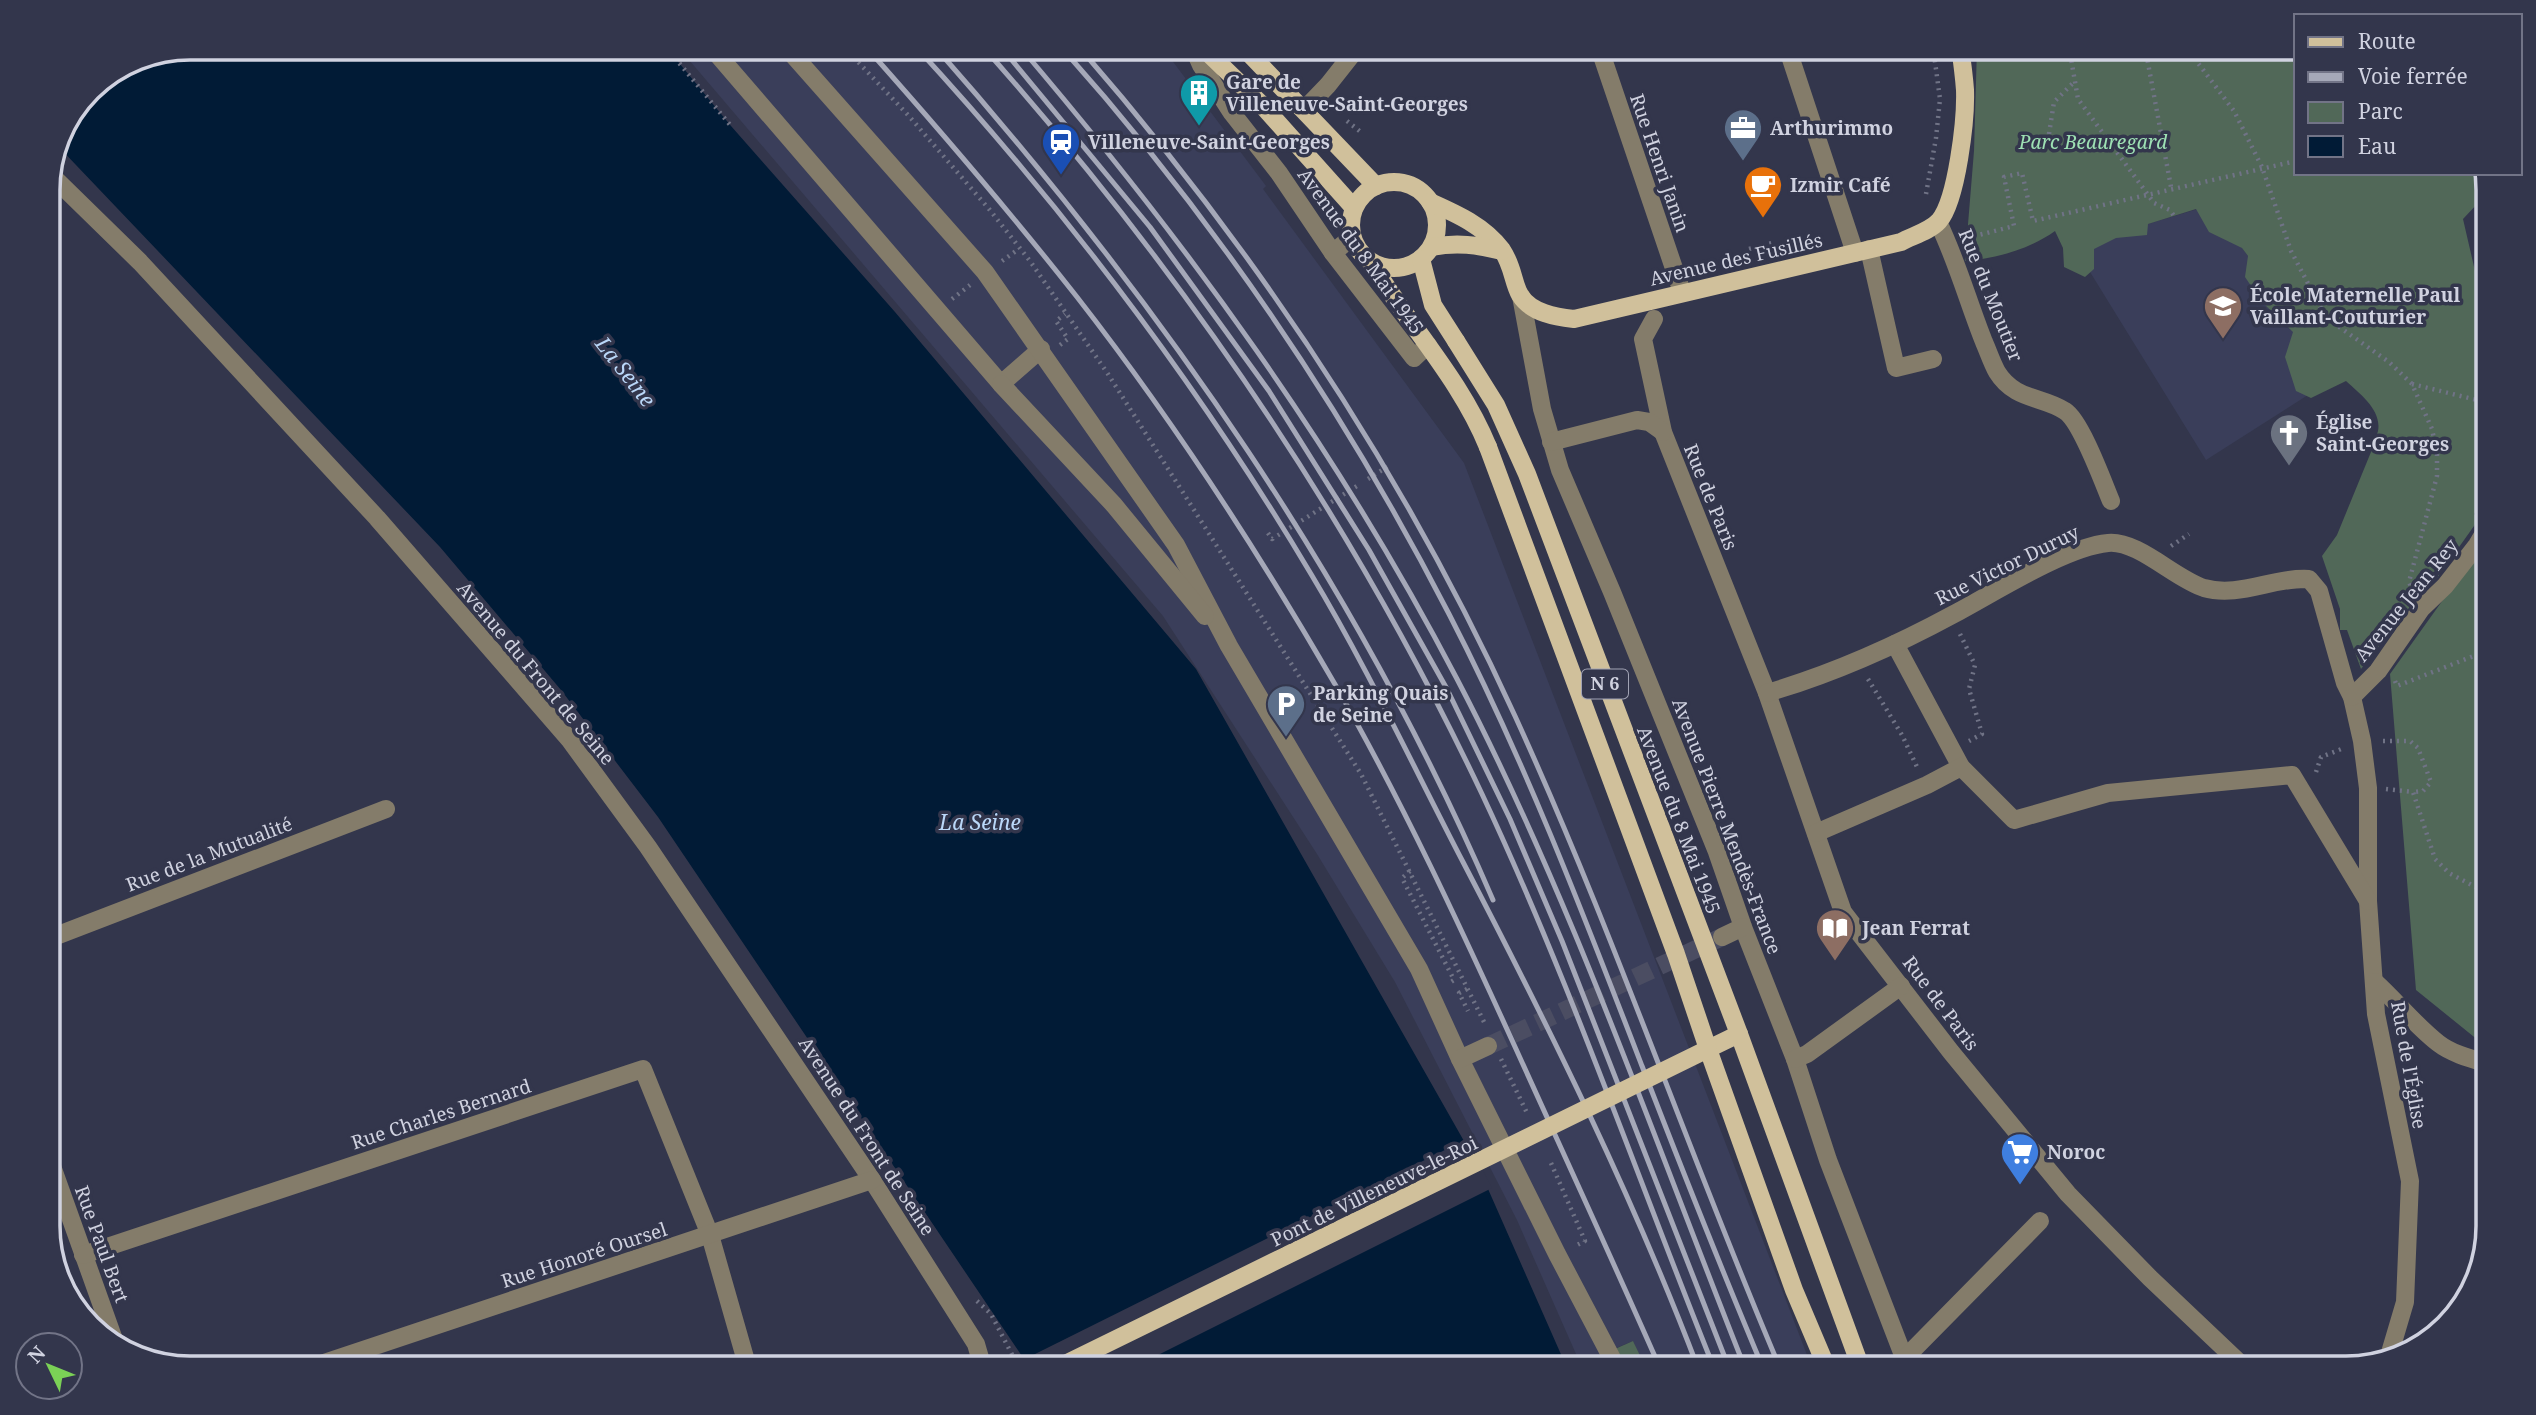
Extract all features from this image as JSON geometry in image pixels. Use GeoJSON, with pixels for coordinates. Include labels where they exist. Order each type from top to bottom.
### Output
{"type":"FeatureCollection","features":[{"type":"Feature","properties":{"kind":"main road","name":"Avenue du 8 Mai 1945"},"geometry":{"type":"LineString","coordinates":[[1215,60],[1261,104],[1354,208]]}},
{"type":"Feature","properties":{"kind":"main road"},"geometry":{"type":"LineString","coordinates":[[1256,60],[1376,186]]}},
{"type":"Feature","properties":{"kind":"main road"},"geometry":{"type":"LineString","coordinates":[[1933,225],[1947,207],[1961,144],[1965,91],[1961,60]]}},
{"type":"Feature","properties":{"kind":"main road"},"geometry":{"type":"LineString","coordinates":[[1352,237],[1350,227],[1354,208],[1367,191],[1390,182],[1404,183],[1417,189],[1430,202],[1472,223],[1502,251],[1513,269],[1521,296]]}},
{"type":"Feature","properties":{"kind":"main road","name":"N 6"},"geometry":{"type":"LineString","coordinates":[[1426,253],[1437,225],[1436,212],[1430,202]]}},
{"type":"Feature","properties":{"kind":"main road","name":"Avenue des Fusillés"},"geometry":{"type":"LineString","coordinates":[[1521,296],[1541,312],[1574,319],[1901,242],[1933,225]]}},
{"type":"Feature","properties":{"kind":"main road","name":"N 6"},"geometry":{"type":"LineString","coordinates":[[1352,237],[1356,247],[1371,262]]}},
{"type":"Feature","properties":{"kind":"main road"},"geometry":{"type":"LineString","coordinates":[[1371,262],[1383,267],[1409,266],[1426,253],[1452,243],[1471,243],[1502,251]]}},
{"type":"Feature","properties":{"kind":"main road","name":"Avenue du 8 Mai 1945"},"geometry":{"type":"LineString","coordinates":[[1426,253],[1433,304],[1496,405],[1527,474],[1739,1034],[1857,1356]]}},
{"type":"Feature","properties":{"kind":"main road","name":"Avenue du 8 Mai 1945"},"geometry":{"type":"LineString","coordinates":[[1371,262],[1391,296],[1460,392],[1484,438],[1671,941],[1794,1290],[1823,1356]]}},
{"type":"Feature","properties":{"kind":"main road","name":"Pont de Villeneuve-le-Roi"},"geometry":{"type":"LineString","coordinates":[[1081,1356],[1739,1034]]}},
{"type":"Feature","properties":{"kind":"street"},"geometry":{"type":"LineString","coordinates":[[722,60],[1001,384],[1114,505],[1229,646]]}},
{"type":"Feature","properties":{"kind":"street"},"geometry":{"type":"LineString","coordinates":[[797,60],[985,272],[1176,545],[1229,646],[1419,969],[1460,1059],[1557,1254],[1612,1356]]}},
{"type":"Feature","properties":{"kind":"street","name":"Avenue du 8 Mai 1945"},"geometry":{"type":"LineString","coordinates":[[1198,60],[1228,107],[1279,173],[1333,253],[1414,358],[1433,351]]}},
{"type":"Feature","properties":{"kind":"street"},"geometry":{"type":"LineString","coordinates":[[1304,110],[1348,60]]}},
{"type":"Feature","properties":{"kind":"street","name":"Rue Henri Janin"},"geometry":{"type":"LineString","coordinates":[[1603,60],[1682,292]]}},
{"type":"Feature","properties":{"kind":"street"},"geometry":{"type":"LineString","coordinates":[[1792,60],[1862,251],[1896,368],[1933,359]]}},
{"type":"Feature","properties":{"kind":"street","name":"Avenue du Front de Seine"},"geometry":{"type":"LineString","coordinates":[[60,184],[140,262],[377,518],[569,739],[655,858],[872,1180],[976,1343],[980,1356]]}},
{"type":"Feature","properties":{"kind":"street","name":"Rue du Moutier"},"geometry":{"type":"LineString","coordinates":[[1933,225],[1956,262],[1978,328],[1997,372],[2009,386],[2027,397],[2066,411],[2076,423],[2111,501]]}},
{"type":"Feature","properties":{"kind":"street"},"geometry":{"type":"LineString","coordinates":[[1333,253],[1352,237]]}},
{"type":"Feature","properties":{"kind":"street","name":"Avenue Pierre Mendès-France"},"geometry":{"type":"LineString","coordinates":[[1521,296],[1533,370],[1560,470],[1712,839],[1795,1059],[1828,1160],[1903,1356]]}},
{"type":"Feature","properties":{"kind":"street","name":"Rue de Paris"},"geometry":{"type":"LineString","coordinates":[[1654,319],[1643,339],[1663,432],[1768,693],[1843,912],[1951,1052],[2068,1194],[2150,1278],[2232,1356]]}},
{"type":"Feature","properties":{"kind":"street"},"geometry":{"type":"LineString","coordinates":[[1001,384],[1041,349]]}},
{"type":"Feature","properties":{"kind":"street","name":"Rue de Paris"},"geometry":{"type":"LineString","coordinates":[[1551,442],[1637,420],[1649,422],[1663,432]]}},
{"type":"Feature","properties":{"kind":"street","name":"Rue Victor Duruy"},"geometry":{"type":"LineString","coordinates":[[1768,693],[1895,644],[2052,562],[2091,546],[2111,542],[2130,547],[2202,587],[2226,592],[2296,578],[2309,579],[2319,591],[2345,683],[2352,697]]}},
{"type":"Feature","properties":{"kind":"street","name":"Avenue Jean Rey"},"geometry":{"type":"LineString","coordinates":[[2352,697],[2378,671],[2421,609],[2445,586],[2476,546]]}},
{"type":"Feature","properties":{"kind":"street"},"geometry":{"type":"LineString","coordinates":[[1895,644],[1962,767],[2014,820],[2108,793],[2291,775],[2368,901]]}},
{"type":"Feature","properties":{"kind":"street","name":"Rue de l'Église"},"geometry":{"type":"LineString","coordinates":[[2352,697],[2362,741],[2368,788],[2368,901],[2376,1014],[2410,1181],[2406,1302],[2392,1347]]}},
{"type":"Feature","properties":{"kind":"street"},"geometry":{"type":"LineString","coordinates":[[1816,833],[1962,767]]}},
{"type":"Feature","properties":{"kind":"street","name":"Rue de la Mutualité"},"geometry":{"type":"LineString","coordinates":[[60,934],[386,808]]}},
{"type":"Feature","properties":{"kind":"street"},"geometry":{"type":"LineString","coordinates":[[1721,937],[1743,927]]}},
{"type":"Feature","properties":{"kind":"street"},"geometry":{"type":"LineString","coordinates":[[2375,982],[2440,1045],[2476,1060]]}},
{"type":"Feature","properties":{"kind":"street"},"geometry":{"type":"LineString","coordinates":[[1795,1059],[1807,1054],[1901,986]]}},
{"type":"Feature","properties":{"kind":"street"},"geometry":{"type":"LineString","coordinates":[[1460,1059],[1493,1050]]}},
{"type":"Feature","properties":{"kind":"street","name":"Rue Charles Bernard"},"geometry":{"type":"LineString","coordinates":[[83,1255],[643,1069],[710,1235]]}},
{"type":"Feature","properties":{"kind":"street","name":"Rue Honoré Oursel"},"geometry":{"type":"LineString","coordinates":[[345,1356],[872,1180]]}},
{"type":"Feature","properties":{"kind":"street","name":"Rue Paul Bert"},"geometry":{"type":"LineString","coordinates":[[60,1189],[110,1329]]}},
{"type":"Feature","properties":{"kind":"street"},"geometry":{"type":"LineString","coordinates":[[1913,1356],[2040,1221]]}},
{"type":"Feature","properties":{"kind":"street"},"geometry":{"type":"LineString","coordinates":[[710,1235],[745,1356]]}},
{"type":"Feature","properties":{"kind":"path"},"geometry":{"type":"LineString","coordinates":[[677,60],[731,126]]}},
{"type":"Feature","properties":{"kind":"path"},"geometry":{"type":"LineString","coordinates":[[856,60],[908,115],[1030,261],[1151,441],[1361,774],[1485,1025]]}},
{"type":"Feature","properties":{"kind":"path"},"geometry":{"type":"LineString","coordinates":[[1933,225],[1922,219],[1940,99],[1935,60]]}},
{"type":"Feature","properties":{"kind":"path"},"geometry":{"type":"LineString","coordinates":[[2071,60],[2078,99],[2154,203],[2170,211],[2176,219]]}},
{"type":"Feature","properties":{"kind":"path"},"geometry":{"type":"LineString","coordinates":[[2147,60],[2171,187]]}},
{"type":"Feature","properties":{"kind":"path"},"geometry":{"type":"LineString","coordinates":[[2196,60],[2234,111],[2262,167],[2291,251],[2323,312],[2335,324],[2389,362],[2412,384],[2432,429],[2437,454],[2437,476],[2409,582],[2421,609]]}},
{"type":"Feature","properties":{"kind":"path"},"geometry":{"type":"LineString","coordinates":[[2049,134],[2054,102],[2075,82]]}},
{"type":"Feature","properties":{"kind":"path"},"geometry":{"type":"LineString","coordinates":[[1344,118],[1362,133]]}},
{"type":"Feature","properties":{"kind":"path"},"geometry":{"type":"LineString","coordinates":[[1968,237],[2014,226],[2004,177],[2022,173],[2033,221],[2171,187],[2294,161]]}},
{"type":"Feature","properties":{"kind":"path"},"geometry":{"type":"LineString","coordinates":[[1749,249],[1776,242]]}},
{"type":"Feature","properties":{"kind":"path"},"geometry":{"type":"LineString","coordinates":[[1003,260],[1016,251]]}},
{"type":"Feature","properties":{"kind":"path"},"geometry":{"type":"LineString","coordinates":[[1065,314],[1056,321],[1067,337]]}},
{"type":"Feature","properties":{"kind":"path"},"geometry":{"type":"LineString","coordinates":[[2412,384],[2476,400]]}},
{"type":"Feature","properties":{"kind":"path"},"geometry":{"type":"LineString","coordinates":[[1368,479],[1391,465]]}},
{"type":"Feature","properties":{"kind":"path"},"geometry":{"type":"LineString","coordinates":[[1268,533],[1272,539],[1311,511],[1357,486]]}},
{"type":"Feature","properties":{"kind":"path"},"geometry":{"type":"LineString","coordinates":[[1951,616],[1975,666],[1969,689],[1982,734],[1952,750]]}},
{"type":"Feature","properties":{"kind":"path"},"geometry":{"type":"LineString","coordinates":[[2378,671],[2393,673],[2397,686],[2476,655]]}},
{"type":"Feature","properties":{"kind":"path"},"geometry":{"type":"LineString","coordinates":[[1857,660],[1902,735],[1927,785]]}},
{"type":"Feature","properties":{"kind":"path"},"geometry":{"type":"LineString","coordinates":[[2300,789],[2313,781],[2321,757],[2362,741],[2410,741],[2418,748],[2431,782],[2423,791],[2368,788]]}},
{"type":"Feature","properties":{"kind":"path"},"geometry":{"type":"LineString","coordinates":[[2413,792],[2435,859],[2449,873],[2476,887]]}},
{"type":"Feature","properties":{"kind":"path"},"geometry":{"type":"LineString","coordinates":[[1410,871],[1402,878],[1454,980],[1431,994]]}},
{"type":"Feature","properties":{"kind":"path"},"geometry":{"type":"LineString","coordinates":[[1467,989],[1459,993],[1468,1011]]}},
{"type":"Feature","properties":{"kind":"path"},"geometry":{"type":"LineString","coordinates":[[1493,1050],[1527,1114]]}},
{"type":"Feature","properties":{"kind":"path"},"geometry":{"type":"LineString","coordinates":[[1552,1163],[1585,1241]]}},
{"type":"Feature","properties":{"kind":"shaded area"},"geometry":{"type":"Polygon","coordinates":[[[689,60],[1172,60],[1266,186],[1263,189],[1464,463],[1807,1356],[1640,1356],[1633,1341],[1597,1356],[1577,1356],[1517,1220],[1395,982],[1317,854],[1163,616],[689,60]]]}},
{"type":"Feature","properties":{"kind":"shaded area","name":"École Maternelle Paul Vaillant-Couturier"},"geometry":{"type":"Polygon","coordinates":[[[2211,205],[2285,307],[2344,372],[2206,460],[2074,246],[2211,205]]]}},
{"type":"Feature","properties":{"kind":"green space","name":"Parc Beauregard"},"geometry":{"type":"Polygon","coordinates":[[[1977,60],[2294,60],[2294,175],[2475,175],[2476,205],[2463,219],[2476,272],[2476,523],[2437,578],[2416,599],[2361,669],[2347,630],[2340,630],[2340,609],[2322,556],[2337,535],[2371,452],[2378,431],[2377,416],[2373,409],[2346,381],[2311,398],[2296,391],[2285,357],[2293,332],[2262,302],[2245,277],[2248,256],[2242,248],[2209,232],[2196,209],[2148,224],[2147,235],[2116,238],[2094,249],[2094,269],[2085,277],[2064,267],[2063,248],[2055,231],[2012,252],[1965,261],[1974,151],[1977,60]]]}},
{"type":"Feature","properties":{"kind":"green space"},"geometry":{"type":"Polygon","coordinates":[[[2476,553],[2476,1038],[2416,990],[2390,674],[2476,553]]]}},
{"type":"Feature","properties":{"kind":"green space"},"geometry":{"type":"Polygon","coordinates":[[[1633,1341],[1640,1356],[1599,1356],[1633,1341]]]}},
{"type":"Feature","properties":{"kind":"water","name":"La Seine"},"geometry":{"type":"Polygon","coordinates":[[[189,60],[677,60],[731,126],[895,312],[1196,669],[1477,1164],[1562,1356],[1022,1356],[658,817],[561,690],[440,547],[65,153],[69,140],[86,110],[117,81],[156,64],[189,60]]]}},
{"type":"Feature","properties":{"kind":"pier"},"geometry":{"type":"Polygon","coordinates":[[[1467,1139],[1492,1188],[1156,1356],[1031,1356],[1467,1139]]]}},
{"type":"Feature","properties":{"kind":"tunnel"},"geometry":{"type":"LineString","coordinates":[[1488,1046],[1722,937]]}},
{"type":"Feature","properties":{"kind":"railway"},"geometry":{"type":"LineString","coordinates":[[877,60],[1000,202],[1112,343],[1213,487],[1336,686],[1430,865],[1655,1356]]}},
{"type":"Feature","properties":{"kind":"railway"},"geometry":{"type":"LineString","coordinates":[[928,60],[1024,171],[1127,300],[1223,435],[1332,609],[1558,1049],[1646,1239],[1693,1356]]}},
{"type":"Feature","properties":{"kind":"railway"},"geometry":{"type":"LineString","coordinates":[[946,60],[1019,144],[1099,244],[1248,451],[1317,559],[1380,670],[1439,783],[1493,900]]}},
{"type":"Feature","properties":{"kind":"railway"},"geometry":{"type":"LineString","coordinates":[[994,60],[1057,132],[1195,310],[1259,402],[1378,594],[1432,693],[1482,794],[1545,936],[1709,1356]]}},
{"type":"Feature","properties":{"kind":"railway"},"geometry":{"type":"LineString","coordinates":[[1012,60],[1150,227],[1269,391],[1369,550],[1447,689],[1510,819],[1562,941],[1724,1356]]}},
{"type":"Feature","properties":{"kind":"railway"},"geometry":{"type":"LineString","coordinates":[[1031,60],[1142,197],[1256,351],[1362,511],[1411,594],[1499,762],[1538,847],[1610,1019],[1740,1356]]}},
{"type":"Feature","properties":{"kind":"railway"},"geometry":{"type":"LineString","coordinates":[[1072,60],[1171,179],[1273,318],[1366,463],[1449,614],[1552,837],[1758,1356]]}},
{"type":"Feature","properties":{"kind":"railway"},"geometry":{"type":"LineString","coordinates":[[1090,60],[1144,124],[1265,283],[1375,451],[1425,537],[1472,626],[1551,797],[1775,1356]]}},
{"type":"Feature","properties":{"kind":"place","name":"Gare de Villeneuve-Saint-Georges"},"geometry":{"type":"Point","coordinates":[1199,127]}},
{"type":"Feature","properties":{"kind":"place","name":"Arthurimmo"},"geometry":{"type":"Point","coordinates":[1743,162]}},
{"type":"Feature","properties":{"kind":"place","name":"Villeneuve-Saint-Georges"},"geometry":{"type":"Point","coordinates":[1061,176]}},
{"type":"Feature","properties":{"kind":"place","name":"Izmir Café"},"geometry":{"type":"Point","coordinates":[1763,219]}},
{"type":"Feature","properties":{"kind":"place","name":"École Maternelle Paul Vaillant-Couturier"},"geometry":{"type":"Point","coordinates":[2223,340]}},
{"type":"Feature","properties":{"kind":"place","name":"Église Saint-Georges"},"geometry":{"type":"Point","coordinates":[2289,467]}},
{"type":"Feature","properties":{"kind":"place","name":"Parking Quais de Seine"},"geometry":{"type":"Point","coordinates":[1286,738]}},
{"type":"Feature","properties":{"kind":"place","name":"Jean Ferrat"},"geometry":{"type":"Point","coordinates":[1835,962]}},
{"type":"Feature","properties":{"kind":"place","name":"Noroc"},"geometry":{"type":"Point","coordinates":[2020,1186]}}]}
